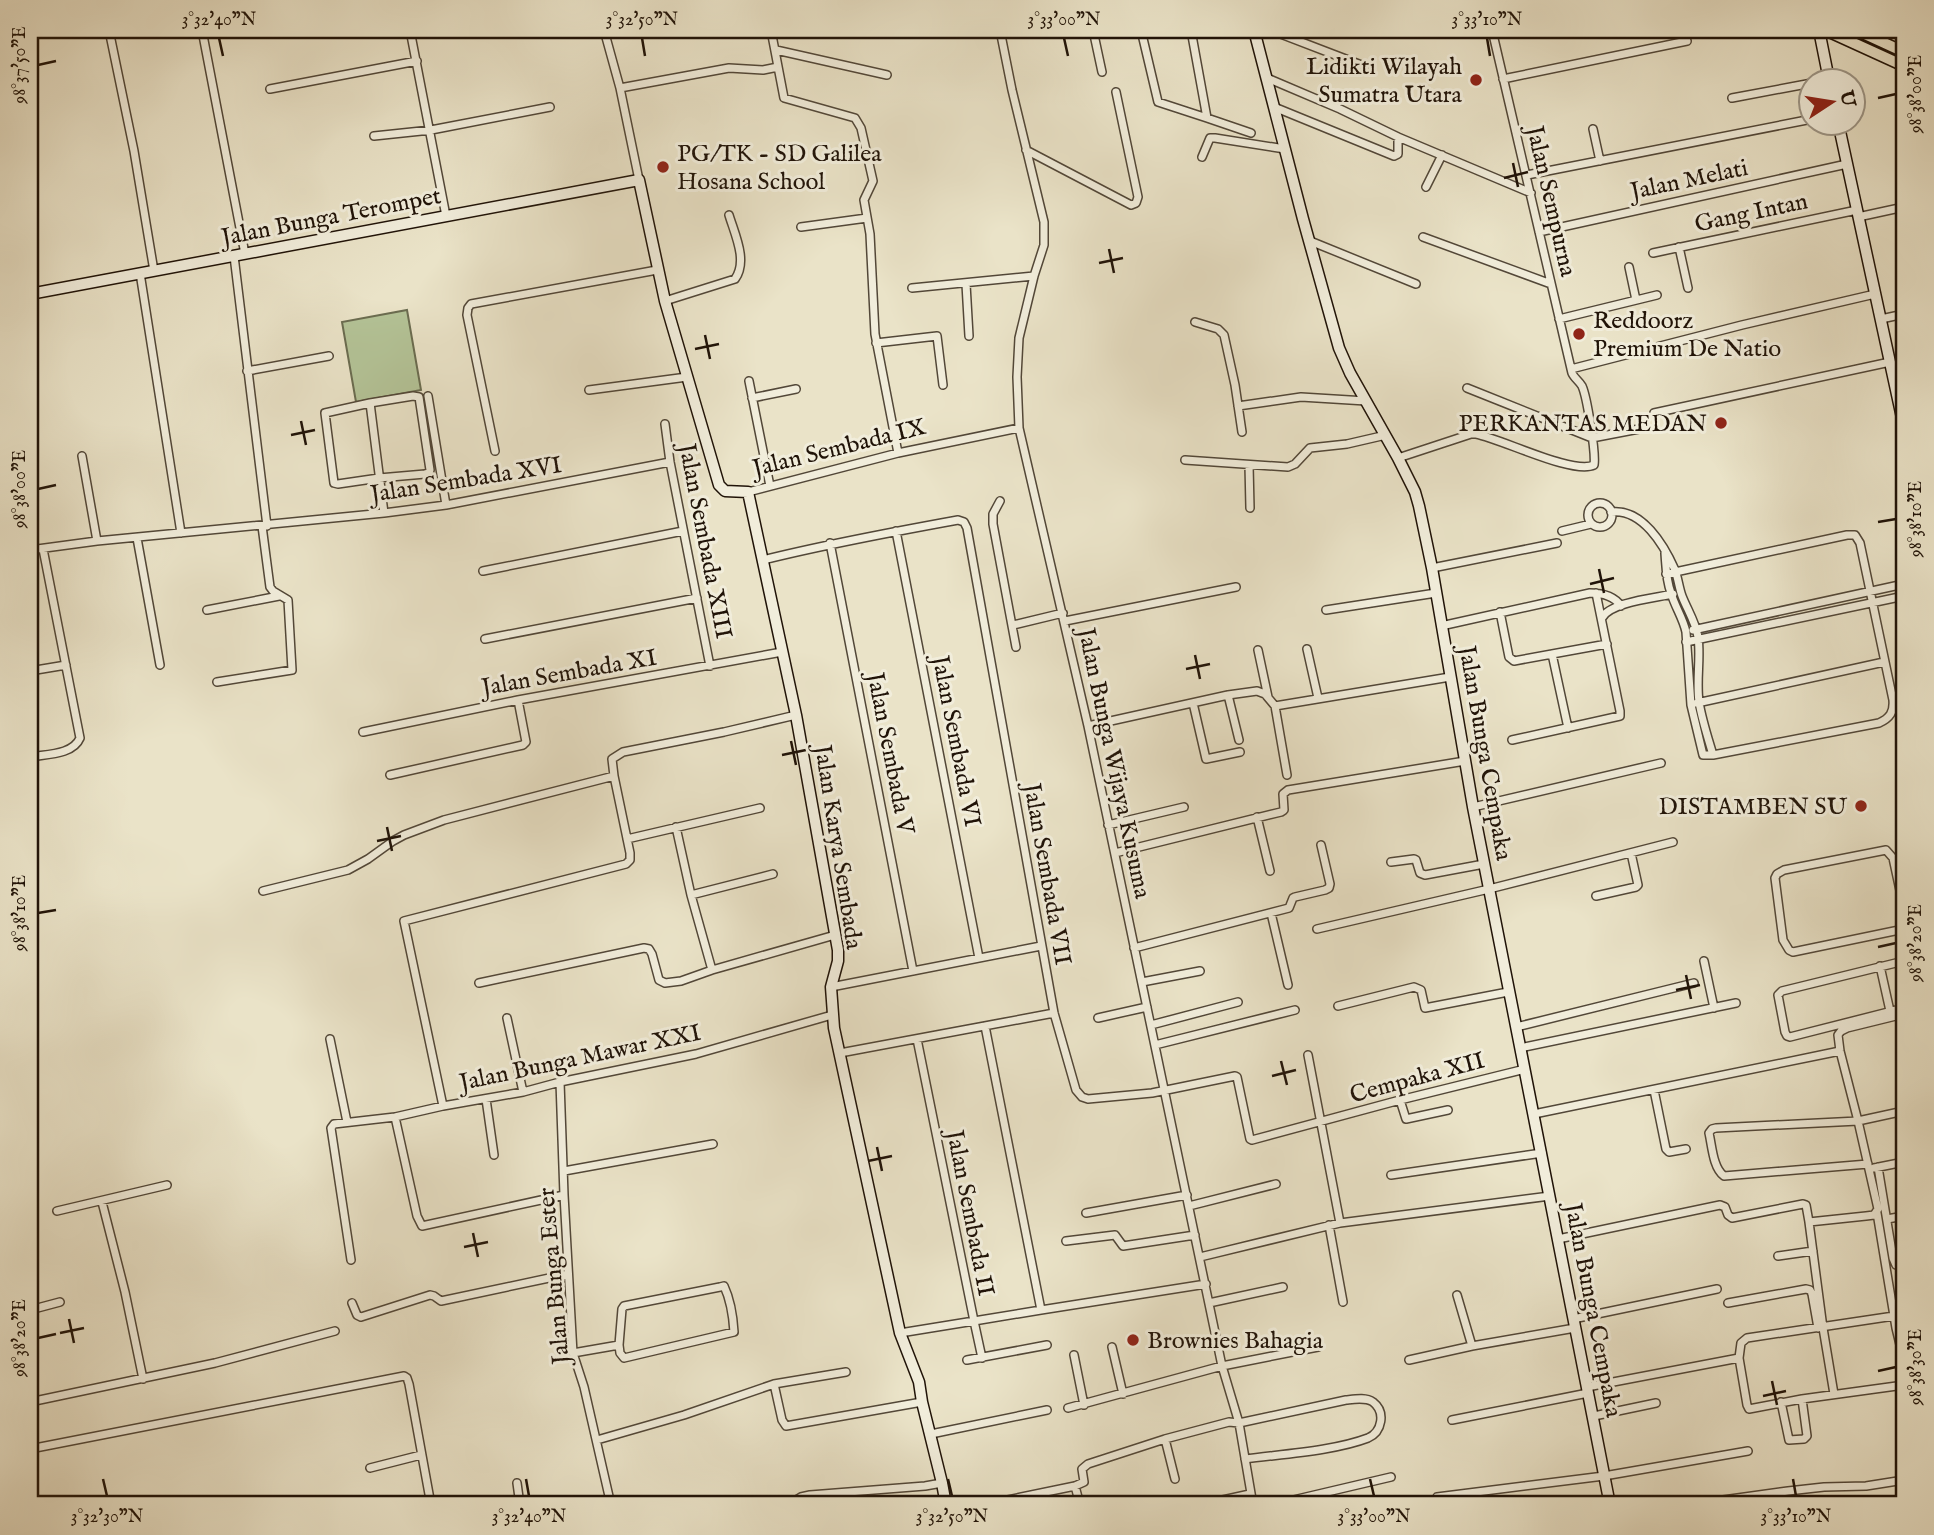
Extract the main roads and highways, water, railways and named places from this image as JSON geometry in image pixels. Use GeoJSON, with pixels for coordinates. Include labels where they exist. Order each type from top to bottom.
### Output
{"type":"FeatureCollection","features":[{"type":"Feature","properties":{"kind":"main road"},"geometry":{"type":"LineString","coordinates":[[1825,30],[1904,66]]}},
{"type":"Feature","properties":{"kind":"main road"},"geometry":{"type":"LineString","coordinates":[[1856,30],[1904,52]]}},
{"type":"Feature","properties":{"kind":"place","name":"Lidikti Wilayah Sumatra Utara"},"geometry":{"type":"Point","coordinates":[1476,80]}},
{"type":"Feature","properties":{"kind":"place","name":"PG/TK - SD Galilea Hosana School"},"geometry":{"type":"Point","coordinates":[663,167]}},
{"type":"Feature","properties":{"kind":"place","name":"Reddoorz Premium De Natio"},"geometry":{"type":"Point","coordinates":[1579,334]}},
{"type":"Feature","properties":{"kind":"place","name":"PERKANTAS MEDAN"},"geometry":{"type":"Point","coordinates":[1721,423]}},
{"type":"Feature","properties":{"kind":"place","name":"DISTAMBEN SU"},"geometry":{"type":"Point","coordinates":[1861,806]}},
{"type":"Feature","properties":{"kind":"place","name":"Brownies Bahagia"},"geometry":{"type":"Point","coordinates":[1133,1340]}}]}
